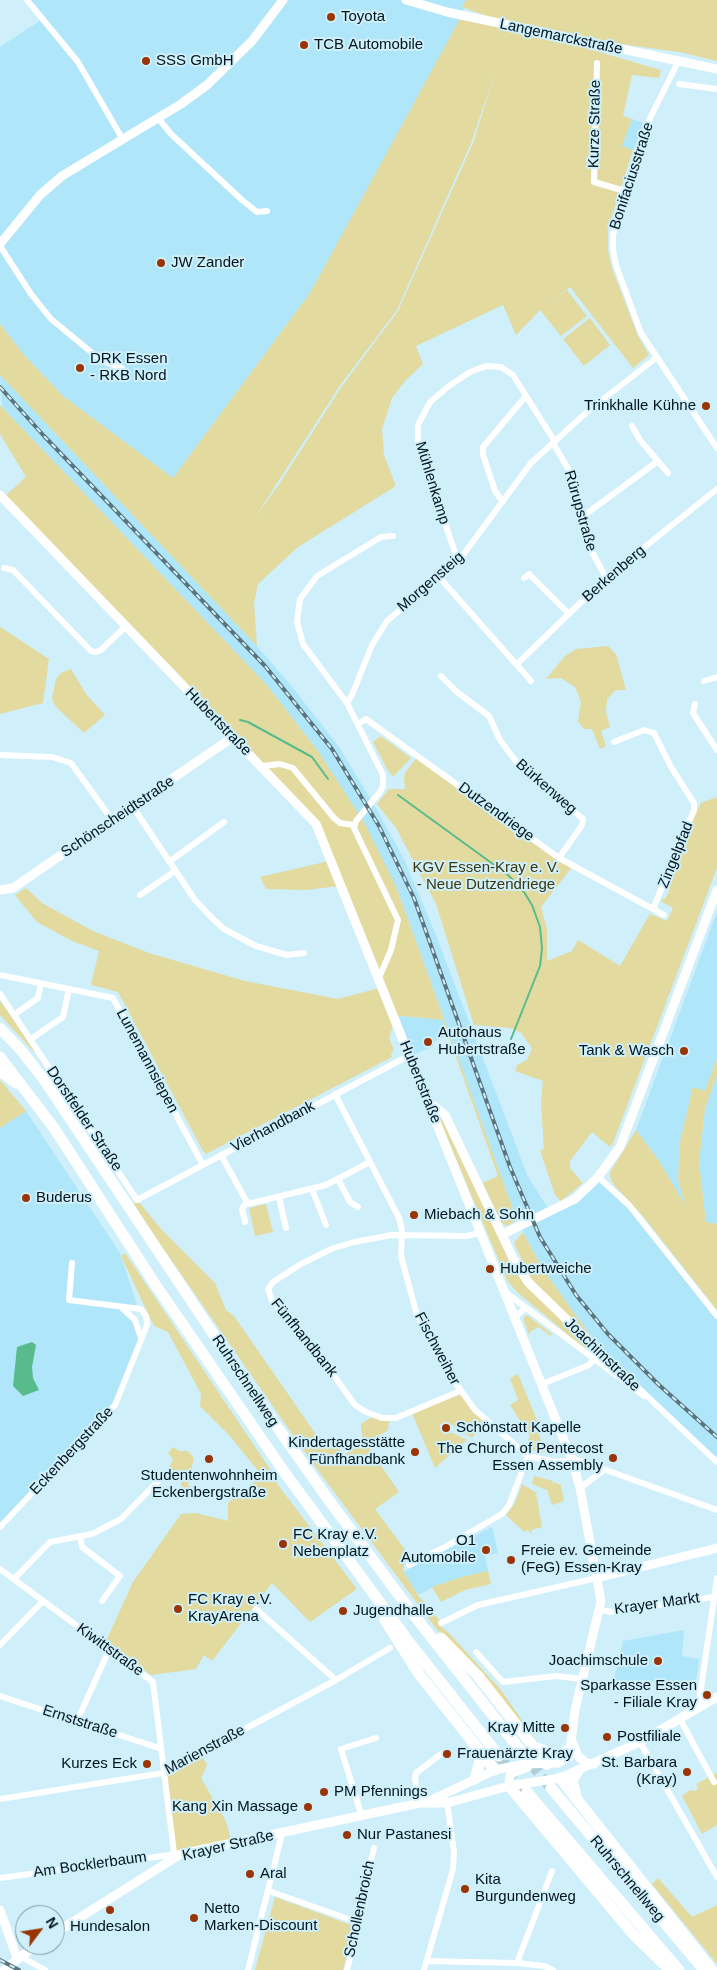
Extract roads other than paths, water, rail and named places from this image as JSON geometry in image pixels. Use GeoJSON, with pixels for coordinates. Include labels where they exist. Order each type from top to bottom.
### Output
{"type":"FeatureCollection","features":[{"type":"Feature","properties":{"kind":"highway","name":"Ruhrschnellweg"},"geometry":{"type":"LineString","coordinates":[[0,1028],[45,1081],[242,1377],[413,1614],[521,1751]]}},
{"type":"Feature","properties":{"kind":"highway","name":"Ruhrschnellweg"},"geometry":{"type":"LineString","coordinates":[[0,1057],[35,1101],[225,1388],[368,1587],[499,1756]]}},
{"type":"Feature","properties":{"kind":"highway"},"geometry":{"type":"LineString","coordinates":[[0,1071],[35,1101]]}},
{"type":"Feature","properties":{"kind":"highway"},"geometry":{"type":"LineString","coordinates":[[368,1587],[394,1636],[419,1674],[495,1770]]}},
{"type":"Feature","properties":{"kind":"highway"},"geometry":{"type":"LineString","coordinates":[[413,1614],[435,1630],[478,1676],[532,1745],[542,1764]]}},
{"type":"Feature","properties":{"kind":"highway"},"geometry":{"type":"LineString","coordinates":[[475,1745],[480,1761],[475,1779]]}},
{"type":"Feature","properties":{"kind":"highway"},"geometry":{"type":"LineString","coordinates":[[532,1745],[551,1754],[562,1755],[570,1750]]}},
{"type":"Feature","properties":{"kind":"highway"},"geometry":{"type":"LineString","coordinates":[[578,1770],[573,1777],[572,1785],[581,1806]]}},
{"type":"Feature","properties":{"kind":"highway"},"geometry":{"type":"LineString","coordinates":[[560,1778],[712,1970]]}},
{"type":"Feature","properties":{"kind":"highway"},"geometry":{"type":"LineString","coordinates":[[509,1786],[633,1934],[670,1970]]}},
{"type":"Feature","properties":{"kind":"highway","name":"Ruhrschnellweg"},"geometry":{"type":"LineString","coordinates":[[551,1788],[704,1970]]}},
{"type":"Feature","properties":{"kind":"highway","name":"Ruhrschnellweg"},"geometry":{"type":"LineString","coordinates":[[527,1792],[679,1970]]}},
{"type":"Feature","properties":{"kind":"street"},"geometry":{"type":"LineString","coordinates":[[27,0],[78,62],[122,138]]}},
{"type":"Feature","properties":{"kind":"street"},"geometry":{"type":"LineString","coordinates":[[122,368],[102,361],[51,319],[31,294],[0,245],[29,207],[51,185],[122,138],[158,118],[200,90],[224,70],[258,34],[283,0]]}},
{"type":"Feature","properties":{"kind":"street","name":"Langemarckstraße"},"geometry":{"type":"LineString","coordinates":[[406,0],[447,12],[717,69]]}},
{"type":"Feature","properties":{"kind":"street","name":"Bonifaciusstraße"},"geometry":{"type":"LineString","coordinates":[[678,62],[651,116],[625,191],[613,235],[613,250],[616,265],[641,333],[717,448]]}},
{"type":"Feature","properties":{"kind":"street","name":"Kurze Straße"},"geometry":{"type":"LineString","coordinates":[[597,63],[594,182],[625,191]]}},
{"type":"Feature","properties":{"kind":"street"},"geometry":{"type":"LineString","coordinates":[[679,84],[717,89]]}},
{"type":"Feature","properties":{"kind":"street"},"geometry":{"type":"LineString","coordinates":[[158,118],[171,134],[242,200],[257,212],[267,211]]}},
{"type":"Feature","properties":{"kind":"street","name":"Morgensteig"},"geometry":{"type":"LineString","coordinates":[[347,703],[372,645],[383,626],[458,561],[531,463],[588,411],[656,358]]}},
{"type":"Feature","properties":{"kind":"street","name":"Mühlenkamp"},"geometry":{"type":"LineString","coordinates":[[458,561],[418,445],[418,425],[421,416],[430,402],[470,372],[494,365],[508,370],[554,442]]}},
{"type":"Feature","properties":{"kind":"street"},"geometry":{"type":"LineString","coordinates":[[502,501],[495,491],[483,455],[483,447],[526,396]]}},
{"type":"Feature","properties":{"kind":"street"},"geometry":{"type":"LineString","coordinates":[[632,426],[668,473]]}},
{"type":"Feature","properties":{"kind":"street","name":"Rürupstraße"},"geometry":{"type":"LineString","coordinates":[[554,442],[570,472],[594,558],[606,578]]}},
{"type":"Feature","properties":{"kind":"street"},"geometry":{"type":"LineString","coordinates":[[582,517],[658,461]]}},
{"type":"Feature","properties":{"kind":"street","name":"Berkenberg"},"geometry":{"type":"LineString","coordinates":[[517,664],[606,578],[717,489]]}},
{"type":"Feature","properties":{"kind":"street","name":"Hubertstraße"},"geometry":{"type":"LineString","coordinates":[[0,495],[316,824],[542,1384],[572,1460],[580,1488],[597,1578],[600,1610],[582,1679],[570,1750]]}},
{"type":"Feature","properties":{"kind":"street"},"geometry":{"type":"LineString","coordinates":[[378,980],[391,950],[398,920],[355,834],[354,825],[377,797],[383,786],[383,775],[347,703],[301,641],[297,622],[300,599],[310,583],[324,571],[381,537],[393,536]]}},
{"type":"Feature","properties":{"kind":"street"},"geometry":{"type":"LineString","coordinates":[[4,568],[13,570],[91,651],[102,650],[126,626]]}},
{"type":"Feature","properties":{"kind":"street"},"geometry":{"type":"LineString","coordinates":[[524,578],[529,574],[569,614]]}},
{"type":"Feature","properties":{"kind":"street"},"geometry":{"type":"LineString","coordinates":[[440,578],[531,681]]}},
{"type":"Feature","properties":{"kind":"street","name":"Bürkenweg"},"geometry":{"type":"LineString","coordinates":[[441,676],[457,692],[489,716],[500,740],[518,764],[583,819],[582,825],[559,858]]}},
{"type":"Feature","properties":{"kind":"street"},"geometry":{"type":"LineString","coordinates":[[704,681],[717,677]]}},
{"type":"Feature","properties":{"kind":"street"},"geometry":{"type":"LineString","coordinates":[[695,704],[693,714],[717,750]]}},
{"type":"Feature","properties":{"kind":"street","name":"Dutzendriege"},"geometry":{"type":"LineString","coordinates":[[358,724],[366,719],[559,858],[664,915]]}},
{"type":"Feature","properties":{"kind":"street","name":"Zingelpfad"},"geometry":{"type":"LineString","coordinates":[[614,742],[644,730],[654,733],[671,767],[694,803],[694,810],[653,909]]}},
{"type":"Feature","properties":{"kind":"street","name":"Schönscheidtstraße"},"geometry":{"type":"LineString","coordinates":[[0,890],[13,888],[233,737]]}},
{"type":"Feature","properties":{"kind":"street"},"geometry":{"type":"LineString","coordinates":[[0,755],[52,757],[71,763],[113,821]]}},
{"type":"Feature","properties":{"kind":"street"},"geometry":{"type":"LineString","coordinates":[[262,766],[280,764],[293,768],[334,818],[340,823],[354,825]]}},
{"type":"Feature","properties":{"kind":"street"},"geometry":{"type":"LineString","coordinates":[[133,807],[201,908],[224,929],[247,942],[287,955],[304,953]]}},
{"type":"Feature","properties":{"kind":"street"},"geometry":{"type":"LineString","coordinates":[[169,862],[224,822]]}},
{"type":"Feature","properties":{"kind":"street"},"geometry":{"type":"LineString","coordinates":[[140,895],[175,871]]}},
{"type":"Feature","properties":{"kind":"street"},"geometry":{"type":"LineString","coordinates":[[503,1234],[575,1198],[598,1177],[620,1146],[717,890]]}},
{"type":"Feature","properties":{"kind":"street","name":"Lunemannsiepen"},"geometry":{"type":"LineString","coordinates":[[0,976],[113,998],[203,1165]]}},
{"type":"Feature","properties":{"kind":"street"},"geometry":{"type":"LineString","coordinates":[[14,1014],[38,998],[41,983]]}},
{"type":"Feature","properties":{"kind":"street"},"geometry":{"type":"LineString","coordinates":[[30,1039],[63,1017],[69,989]]}},
{"type":"Feature","properties":{"kind":"street","name":"Dorstfelder Straße"},"geometry":{"type":"LineString","coordinates":[[0,994],[137,1200]]}},
{"type":"Feature","properties":{"kind":"street","name":"Vierhandbank"},"geometry":{"type":"LineString","coordinates":[[137,1200],[410,1056]]}},
{"type":"Feature","properties":{"kind":"street","name":"Fischweiher"},"geometry":{"type":"LineString","coordinates":[[335,1094],[399,1218],[402,1235],[401,1256],[417,1316],[438,1356],[460,1391],[488,1422],[528,1456],[555,1462],[572,1460],[717,1510]]}},
{"type":"Feature","properties":{"kind":"street","name":"Joachimstraße"},"geometry":{"type":"LineString","coordinates":[[431,1107],[434,1106],[445,1115],[528,1282],[637,1386],[644,1396],[717,1462]]}},
{"type":"Feature","properties":{"kind":"street"},"geometry":{"type":"LineString","coordinates":[[221,1155],[246,1203]]}},
{"type":"Feature","properties":{"kind":"street"},"geometry":{"type":"LineString","coordinates":[[245,1222],[242,1209],[246,1203],[312,1189],[338,1179],[370,1162]]}},
{"type":"Feature","properties":{"kind":"street"},"geometry":{"type":"LineString","coordinates":[[598,1177],[629,1205],[717,1316]]}},
{"type":"Feature","properties":{"kind":"street"},"geometry":{"type":"LineString","coordinates":[[338,1179],[350,1202],[358,1207]]}},
{"type":"Feature","properties":{"kind":"street"},"geometry":{"type":"LineString","coordinates":[[312,1189],[326,1225]]}},
{"type":"Feature","properties":{"kind":"street"},"geometry":{"type":"LineString","coordinates":[[279,1197],[286,1228]]}},
{"type":"Feature","properties":{"kind":"street","name":"Fünfhandbank"},"geometry":{"type":"LineString","coordinates":[[460,1391],[396,1418],[382,1418],[366,1412],[356,1405],[315,1349],[268,1293],[270,1285],[282,1276],[331,1249],[366,1239],[402,1235],[466,1236],[480,1233]]}},
{"type":"Feature","properties":{"kind":"street","name":"Eckenbergstraße"},"geometry":{"type":"LineString","coordinates":[[0,1527],[115,1405],[147,1325],[146,1316],[141,1309],[69,1300],[72,1263]]}},
{"type":"Feature","properties":{"kind":"street"},"geometry":{"type":"LineString","coordinates":[[504,1291],[644,1396]]}},
{"type":"Feature","properties":{"kind":"street"},"geometry":{"type":"LineString","coordinates":[[121,1307],[135,1320],[141,1338]]}},
{"type":"Feature","properties":{"kind":"street"},"geometry":{"type":"LineString","coordinates":[[514,1317],[526,1308]]}},
{"type":"Feature","properties":{"kind":"street"},"geometry":{"type":"LineString","coordinates":[[542,1384],[585,1368],[594,1359],[595,1347]]}},
{"type":"Feature","properties":{"kind":"street"},"geometry":{"type":"LineString","coordinates":[[409,1564],[443,1548],[502,1514],[509,1505],[528,1456]]}},
{"type":"Feature","properties":{"kind":"street"},"geometry":{"type":"LineString","coordinates":[[580,1488],[604,1470]]}},
{"type":"Feature","properties":{"kind":"street"},"geometry":{"type":"LineString","coordinates":[[14,1579],[50,1542],[100,1532],[121,1519],[163,1476]]}},
{"type":"Feature","properties":{"kind":"street"},"geometry":{"type":"LineString","coordinates":[[80,1537],[82,1547],[120,1576],[102,1601]]}},
{"type":"Feature","properties":{"kind":"street"},"geometry":{"type":"LineString","coordinates":[[441,1623],[478,1605],[717,1548]]}},
{"type":"Feature","properties":{"kind":"street","name":"Kiwittstraße"},"geometry":{"type":"LineString","coordinates":[[0,1570],[152,1682],[159,1748],[178,1854]]}},
{"type":"Feature","properties":{"kind":"street"},"geometry":{"type":"LineString","coordinates":[[698,1708],[717,1578]]}},
{"type":"Feature","properties":{"kind":"street","name":"Krayer Markt"},"geometry":{"type":"LineString","coordinates":[[600,1610],[612,1612],[714,1597]]}},
{"type":"Feature","properties":{"kind":"street"},"geometry":{"type":"LineString","coordinates":[[0,1645],[42,1600]]}},
{"type":"Feature","properties":{"kind":"street"},"geometry":{"type":"LineString","coordinates":[[256,1609],[336,1680]]}},
{"type":"Feature","properties":{"kind":"street","name":"Marienstraße"},"geometry":{"type":"LineString","coordinates":[[0,1799],[163,1774],[336,1680],[390,1648]]}},
{"type":"Feature","properties":{"kind":"street"},"geometry":{"type":"LineString","coordinates":[[77,1721],[109,1650]]}},
{"type":"Feature","properties":{"kind":"street"},"geometry":{"type":"LineString","coordinates":[[476,1652],[503,1682],[556,1676],[582,1679]]}},
{"type":"Feature","properties":{"kind":"street","name":"Ernststraße"},"geometry":{"type":"LineString","coordinates":[[0,1696],[159,1748]]}},
{"type":"Feature","properties":{"kind":"street","name":"Krayer Straße"},"geometry":{"type":"LineString","coordinates":[[423,1803],[447,1803],[509,1786],[560,1778],[640,1742],[717,1697]]}},
{"type":"Feature","properties":{"kind":"street"},"geometry":{"type":"LineString","coordinates":[[680,1719],[714,1782]]}},
{"type":"Feature","properties":{"kind":"street"},"geometry":{"type":"LineString","coordinates":[[571,1736],[578,1756],[586,1763],[594,1764]]}},
{"type":"Feature","properties":{"kind":"street"},"geometry":{"type":"LineString","coordinates":[[362,1817],[341,1749],[376,1738]]}},
{"type":"Feature","properties":{"kind":"street"},"geometry":{"type":"LineString","coordinates":[[640,1742],[715,1869],[717,1876]]}},
{"type":"Feature","properties":{"kind":"street"},"geometry":{"type":"LineString","coordinates":[[509,1786],[508,1779],[512,1773],[542,1764],[563,1762],[569,1757],[570,1750]]}},
{"type":"Feature","properties":{"kind":"street"},"geometry":{"type":"LineString","coordinates":[[423,1803],[415,1776],[441,1754]]}},
{"type":"Feature","properties":{"kind":"street","name":"Krayer Straße"},"geometry":{"type":"LineString","coordinates":[[65,1927],[178,1854],[282,1834],[423,1803],[495,1770],[525,1764],[542,1764]]}},
{"type":"Feature","properties":{"kind":"street"},"geometry":{"type":"LineString","coordinates":[[542,1764],[560,1778]]}},
{"type":"Feature","properties":{"kind":"street"},"geometry":{"type":"LineString","coordinates":[[536,1781],[546,1774],[542,1764]]}},
{"type":"Feature","properties":{"kind":"street"},"geometry":{"type":"LineString","coordinates":[[495,1770],[509,1786]]}},
{"type":"Feature","properties":{"kind":"street"},"geometry":{"type":"LineString","coordinates":[[424,1970],[453,1869],[454,1852],[447,1793]]}},
{"type":"Feature","properties":{"kind":"street"},"geometry":{"type":"LineString","coordinates":[[248,1970],[282,1834]]}},
{"type":"Feature","properties":{"kind":"street","name":"Schollenbroich"},"geometry":{"type":"LineString","coordinates":[[347,1970],[365,1902],[365,1884],[374,1848]]}},
{"type":"Feature","properties":{"kind":"street","name":"Am Bocklerbaum"},"geometry":{"type":"LineString","coordinates":[[0,1878],[178,1854]]}},
{"type":"Feature","properties":{"kind":"street"},"geometry":{"type":"LineString","coordinates":[[517,1962],[552,1871]]}},
{"type":"Feature","properties":{"kind":"street"},"geometry":{"type":"LineString","coordinates":[[269,1891],[360,1922]]}},
{"type":"Feature","properties":{"kind":"street"},"geometry":{"type":"LineString","coordinates":[[0,1910],[19,1957],[45,1970]]}},
{"type":"Feature","properties":{"kind":"street"},"geometry":{"type":"LineString","coordinates":[[4,1970],[22,1955]]}},
{"type":"Feature","properties":{"kind":"street"},"geometry":{"type":"LineString","coordinates":[[426,1961],[517,1962],[531,1967],[553,1970]]}},
{"type":"Feature","properties":{"kind":"waterway"},"geometry":{"type":"LineString","coordinates":[[240,720],[248,722],[312,757],[328,779]]}},
{"type":"Feature","properties":{"kind":"waterway"},"geometry":{"type":"LineString","coordinates":[[398,795],[508,875],[524,892],[532,905],[540,927],[542,948],[540,966],[511,1039]]}},
{"type":"Feature","properties":{"kind":"tunnel"},"geometry":{"type":"LineString","coordinates":[[521,1751],[551,1788]]}},
{"type":"Feature","properties":{"kind":"tunnel"},"geometry":{"type":"LineString","coordinates":[[499,1756],[527,1792]]}},
{"type":"Feature","properties":{"kind":"railway"},"geometry":{"type":"LineString","coordinates":[[0,387],[44,436],[265,666],[332,749],[379,826],[414,898],[510,1167],[540,1237],[576,1295],[608,1334],[659,1385],[717,1437]]}},
{"type":"Feature","properties":{"kind":"railway"},"geometry":{"type":"LineString","coordinates":[[0,1960],[19,1970]]}},
{"type":"Feature","properties":{"kind":"place","name":"Toyota"},"geometry":{"type":"Point","coordinates":[331,17]}},
{"type":"Feature","properties":{"kind":"place","name":"TCB Automobile"},"geometry":{"type":"Point","coordinates":[304,45]}},
{"type":"Feature","properties":{"kind":"place","name":"SSS GmbH"},"geometry":{"type":"Point","coordinates":[146,61]}},
{"type":"Feature","properties":{"kind":"place","name":"JW Zander"},"geometry":{"type":"Point","coordinates":[161,263]}},
{"type":"Feature","properties":{"kind":"place","name":"DRK Essen - RKB Nord"},"geometry":{"type":"Point","coordinates":[80,368]}},
{"type":"Feature","properties":{"kind":"place","name":"Trinkhalle Kühne"},"geometry":{"type":"Point","coordinates":[706,406]}},
{"type":"Feature","properties":{"kind":"place","name":"Autohaus Hubertstraße"},"geometry":{"type":"Point","coordinates":[428,1042]}},
{"type":"Feature","properties":{"kind":"place","name":"Tank & Wasch"},"geometry":{"type":"Point","coordinates":[684,1051]}},
{"type":"Feature","properties":{"kind":"place","name":"Buderus"},"geometry":{"type":"Point","coordinates":[26,1198]}},
{"type":"Feature","properties":{"kind":"place","name":"Miebach & Sohn"},"geometry":{"type":"Point","coordinates":[414,1215]}},
{"type":"Feature","properties":{"kind":"place","name":"Hubertweiche"},"geometry":{"type":"Point","coordinates":[490,1269]}},
{"type":"Feature","properties":{"kind":"place","name":"Schönstatt Kapelle"},"geometry":{"type":"Point","coordinates":[446,1428]}},
{"type":"Feature","properties":{"kind":"place","name":"Kindertagesstätte Fünfhandbank"},"geometry":{"type":"Point","coordinates":[415,1452]}},
{"type":"Feature","properties":{"kind":"place","name":"The Church of Pentecost Essen Assembly"},"geometry":{"type":"Point","coordinates":[613,1458]}},
{"type":"Feature","properties":{"kind":"place","name":"Studentenwohnheim Eckenbergstraße"},"geometry":{"type":"Point","coordinates":[209,1459]}},
{"type":"Feature","properties":{"kind":"place","name":"FC Kray e.V. Nebenplatz"},"geometry":{"type":"Point","coordinates":[283,1544]}},
{"type":"Feature","properties":{"kind":"place","name":"O1 Automobile"},"geometry":{"type":"Point","coordinates":[486,1550]}},
{"type":"Feature","properties":{"kind":"place","name":"Freie ev. Gemeinde (FeG) Essen-Kray"},"geometry":{"type":"Point","coordinates":[511,1560]}},
{"type":"Feature","properties":{"kind":"place","name":"FC Kray e.V. KrayArena"},"geometry":{"type":"Point","coordinates":[178,1609]}},
{"type":"Feature","properties":{"kind":"place","name":"Jugendhalle"},"geometry":{"type":"Point","coordinates":[343,1611]}},
{"type":"Feature","properties":{"kind":"place","name":"Joachimschule"},"geometry":{"type":"Point","coordinates":[658,1661]}},
{"type":"Feature","properties":{"kind":"place","name":"Sparkasse Essen - Filiale Kray"},"geometry":{"type":"Point","coordinates":[707,1695]}},
{"type":"Feature","properties":{"kind":"place","name":"Kray Mitte"},"geometry":{"type":"Point","coordinates":[565,1728]}},
{"type":"Feature","properties":{"kind":"place","name":"Postfiliale"},"geometry":{"type":"Point","coordinates":[607,1737]}},
{"type":"Feature","properties":{"kind":"place","name":"Frauenärzte Kray"},"geometry":{"type":"Point","coordinates":[447,1754]}},
{"type":"Feature","properties":{"kind":"place","name":"Kurzes Eck"},"geometry":{"type":"Point","coordinates":[147,1764]}},
{"type":"Feature","properties":{"kind":"place","name":"St. Barbara (Kray)"},"geometry":{"type":"Point","coordinates":[687,1772]}},
{"type":"Feature","properties":{"kind":"place","name":"PM Pfennings"},"geometry":{"type":"Point","coordinates":[324,1792]}},
{"type":"Feature","properties":{"kind":"place","name":"Kang Xin Massage"},"geometry":{"type":"Point","coordinates":[308,1807]}},
{"type":"Feature","properties":{"kind":"place","name":"Nur Pastanesi"},"geometry":{"type":"Point","coordinates":[347,1835]}},
{"type":"Feature","properties":{"kind":"place","name":"Aral"},"geometry":{"type":"Point","coordinates":[250,1874]}},
{"type":"Feature","properties":{"kind":"place","name":"Kita Burgundenweg"},"geometry":{"type":"Point","coordinates":[465,1889]}},
{"type":"Feature","properties":{"kind":"place","name":"Hundesalon"},"geometry":{"type":"Point","coordinates":[110,1910]}},
{"type":"Feature","properties":{"kind":"place","name":"Netto Marken-Discount"},"geometry":{"type":"Point","coordinates":[194,1918]}},
{"type":"Feature","properties":{"kind":"park label","name":"KGV Essen-Kray e. V. - Neue Dutzendriege"},"geometry":{"type":"Point","coordinates":[486,876]}}]}
